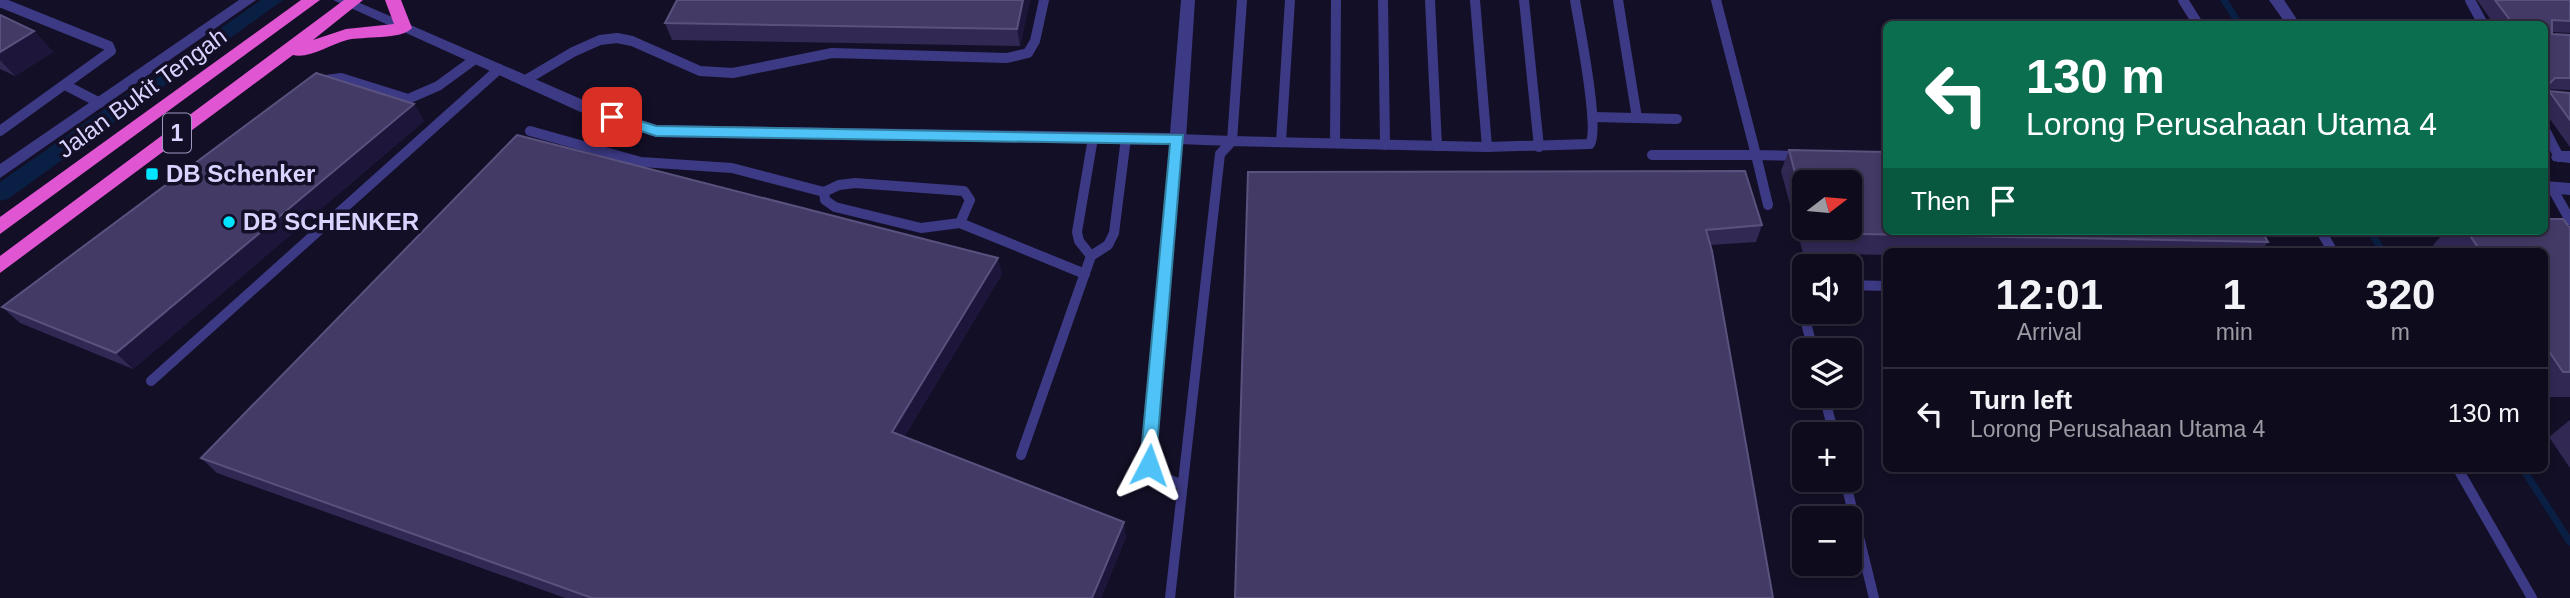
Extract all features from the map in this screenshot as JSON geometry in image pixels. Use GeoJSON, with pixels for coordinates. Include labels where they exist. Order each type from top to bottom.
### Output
{"type":"FeatureCollection","features":[{"type":"Feature","properties":{"kind":"highway","name":"Jalan Bukit Tengah"},"geometry":{"type":"LineString","coordinates":[[0,227],[313,0]]}},
{"type":"Feature","properties":{"kind":"highway"},"geometry":{"type":"LineString","coordinates":[[276,59],[346,34],[404,27],[393,0]]}},
{"type":"Feature","properties":{"kind":"highway","name":"1"},"geometry":{"type":"LineString","coordinates":[[0,266],[276,59],[348,1]]}},
{"type":"Feature","properties":{"kind":"street"},"geometry":{"type":"LineString","coordinates":[[0,172],[249,0]]}},
{"type":"Feature","properties":{"kind":"street"},"geometry":{"type":"LineString","coordinates":[[348,1],[590,110],[656,131],[1178,139],[1188,0]]}},
{"type":"Feature","properties":{"kind":"street"},"geometry":{"type":"LineString","coordinates":[[2276,0],[2291,21]]}},
{"type":"Feature","properties":{"kind":"street"},"geometry":{"type":"LineString","coordinates":[[2548,188],[2570,189]]}},
{"type":"Feature","properties":{"kind":"lane"},"geometry":{"type":"LineString","coordinates":[[524,80],[573,52],[600,40],[617,38],[632,41],[700,71],[722,72],[832,53],[1007,58],[1028,53],[1035,41],[1044,0]]}},
{"type":"Feature","properties":{"kind":"lane"},"geometry":{"type":"LineString","coordinates":[[1170,598],[1218,167],[1220,154],[1231,141],[1242,0]]}},
{"type":"Feature","properties":{"kind":"lane"},"geometry":{"type":"LineString","coordinates":[[1281,142],[1290,0]]}},
{"type":"Feature","properties":{"kind":"lane"},"geometry":{"type":"LineString","coordinates":[[1335,143],[1336,0]]}},
{"type":"Feature","properties":{"kind":"lane"},"geometry":{"type":"LineString","coordinates":[[1383,0],[1385,145]]}},
{"type":"Feature","properties":{"kind":"lane"},"geometry":{"type":"LineString","coordinates":[[1430,0],[1437,146]]}},
{"type":"Feature","properties":{"kind":"lane"},"geometry":{"type":"LineString","coordinates":[[1475,0],[1487,147]]}},
{"type":"Feature","properties":{"kind":"lane"},"geometry":{"type":"LineString","coordinates":[[1524,0],[1539,147]]}},
{"type":"Feature","properties":{"kind":"lane"},"geometry":{"type":"LineString","coordinates":[[1181,484],[1156,475],[1149,465],[1178,139],[1487,147],[1590,144],[1593,140],[1593,117],[1575,0]]}},
{"type":"Feature","properties":{"kind":"lane"},"geometry":{"type":"LineString","coordinates":[[1618,0],[1637,118]]}},
{"type":"Feature","properties":{"kind":"lane"},"geometry":{"type":"LineString","coordinates":[[1716,0],[1768,205]]}},
{"type":"Feature","properties":{"kind":"lane"},"geometry":{"type":"LineString","coordinates":[[2183,0],[2196,21]]}},
{"type":"Feature","properties":{"kind":"lane"},"geometry":{"type":"LineString","coordinates":[[2470,0],[2481,21]]}},
{"type":"Feature","properties":{"kind":"lane"},"geometry":{"type":"LineString","coordinates":[[0,2],[109,46],[111,51],[108,57],[0,131]]}},
{"type":"Feature","properties":{"kind":"lane"},"geometry":{"type":"LineString","coordinates":[[310,85],[326,78],[341,78],[408,99],[438,86],[474,59]]}},
{"type":"Feature","properties":{"kind":"lane"},"geometry":{"type":"LineString","coordinates":[[151,381],[499,69]]}},
{"type":"Feature","properties":{"kind":"lane"},"geometry":{"type":"LineString","coordinates":[[67,86],[100,103]]}},
{"type":"Feature","properties":{"kind":"lane"},"geometry":{"type":"LineString","coordinates":[[1593,117],[1677,119]]}},
{"type":"Feature","properties":{"kind":"lane"},"geometry":{"type":"LineString","coordinates":[[530,131],[641,162],[732,168],[824,192],[839,185],[855,183],[964,191],[970,200],[960,223]]}},
{"type":"Feature","properties":{"kind":"lane"},"geometry":{"type":"LineString","coordinates":[[2548,134],[2565,157]]}},
{"type":"Feature","properties":{"kind":"lane"},"geometry":{"type":"LineString","coordinates":[[1091,256],[1079,241],[1077,232],[1093,138]]}},
{"type":"Feature","properties":{"kind":"lane"},"geometry":{"type":"LineString","coordinates":[[1021,455],[1091,256],[1108,245],[1114,233],[1126,138]]}},
{"type":"Feature","properties":{"kind":"lane"},"geometry":{"type":"LineString","coordinates":[[1652,155],[1805,156]]}},
{"type":"Feature","properties":{"kind":"lane"},"geometry":{"type":"LineString","coordinates":[[2548,188],[2570,220]]}},
{"type":"Feature","properties":{"kind":"lane"},"geometry":{"type":"LineString","coordinates":[[824,192],[825,200],[835,207],[921,228],[960,223],[1085,274]]}},
{"type":"Feature","properties":{"kind":"lane"},"geometry":{"type":"LineString","coordinates":[[2557,225],[2570,226]]}},
{"type":"Feature","properties":{"kind":"lane"},"geometry":{"type":"LineString","coordinates":[[1862,285],[1883,286]]}},
{"type":"Feature","properties":{"kind":"lane"},"geometry":{"type":"LineString","coordinates":[[2460,472],[2532,598]]}},
{"type":"Feature","properties":{"kind":"lane"},"geometry":{"type":"LineString","coordinates":[[1848,492],[1874,598]]}},
{"type":"Feature","properties":{"kind":"building"},"geometry":{"type":"Polygon","coordinates":[[[677,0],[1023,0],[1017,29],[665,23],[677,0]]]}},
{"type":"Feature","properties":{"kind":"building"},"geometry":{"type":"Polygon","coordinates":[[[2495,0],[2570,0],[2570,21],[2552,20],[2552,34],[2570,35],[2570,78],[2555,78],[2548,85],[2548,21],[2511,21],[2495,0]]]}},
{"type":"Feature","properties":{"kind":"building"},"geometry":{"type":"Polygon","coordinates":[[[0,15],[34,31],[0,52],[0,15]]]}},
{"type":"Feature","properties":{"kind":"building","name":"DB SCHENKER"},"geometry":{"type":"Polygon","coordinates":[[[316,73],[414,104],[116,353],[2,307],[316,73]]]}},
{"type":"Feature","properties":{"kind":"building"},"geometry":{"type":"Polygon","coordinates":[[[2549,91],[2570,93],[2570,120],[2549,91]]]}},
{"type":"Feature","properties":{"kind":"building"},"geometry":{"type":"Polygon","coordinates":[[[517,135],[998,258],[892,432],[1124,522],[1092,598],[592,598],[201,458],[517,135]]]}},
{"type":"Feature","properties":{"kind":"building"},"geometry":{"type":"Polygon","coordinates":[[[1789,150],[1883,152],[1883,234],[1862,234],[1862,170],[1794,170],[1789,150]]]}},
{"type":"Feature","properties":{"kind":"building"},"geometry":{"type":"Polygon","coordinates":[[[1745,171],[1762,225],[1706,230],[1712,251],[1773,598],[1235,598],[1248,172],[1745,171]]]}},
{"type":"Feature","properties":{"kind":"building"},"geometry":{"type":"Polygon","coordinates":[[[2548,219],[2563,219],[2570,228],[2570,372],[2563,372],[2548,350],[2548,248],[2478,248],[2470,235],[2548,235],[2548,219]]]}},
{"type":"Feature","properties":{"kind":"building"},"geometry":{"type":"Polygon","coordinates":[[[1913,235],[2264,235],[2268,242],[1913,235]]]}},
{"type":"Feature","properties":{"kind":"waterway"},"geometry":{"type":"LineString","coordinates":[[0,193],[274,0]]}},
{"type":"Feature","properties":{"kind":"waterway"},"geometry":{"type":"LineString","coordinates":[[2224,0],[2237,21]]}},
{"type":"Feature","properties":{"kind":"waterway"},"geometry":{"type":"LineString","coordinates":[[2372,235],[2381,248]]}},
{"type":"Feature","properties":{"kind":"waterway"},"geometry":{"type":"LineString","coordinates":[[2525,472],[2570,542]]}},
{"type":"Feature","properties":{"kind":"place","name":"DB Schenker"},"geometry":{"type":"Point","coordinates":[152,174]}},
{"type":"Feature","properties":{"kind":"place","name":"DB SCHENKER"},"geometry":{"type":"Point","coordinates":[229,222]}},
{"type":"Feature","properties":{"kind":"route"},"geometry":{"type":"LineString","coordinates":[[612,117],[656,131],[1178,139],[1149,465]]}}]}
